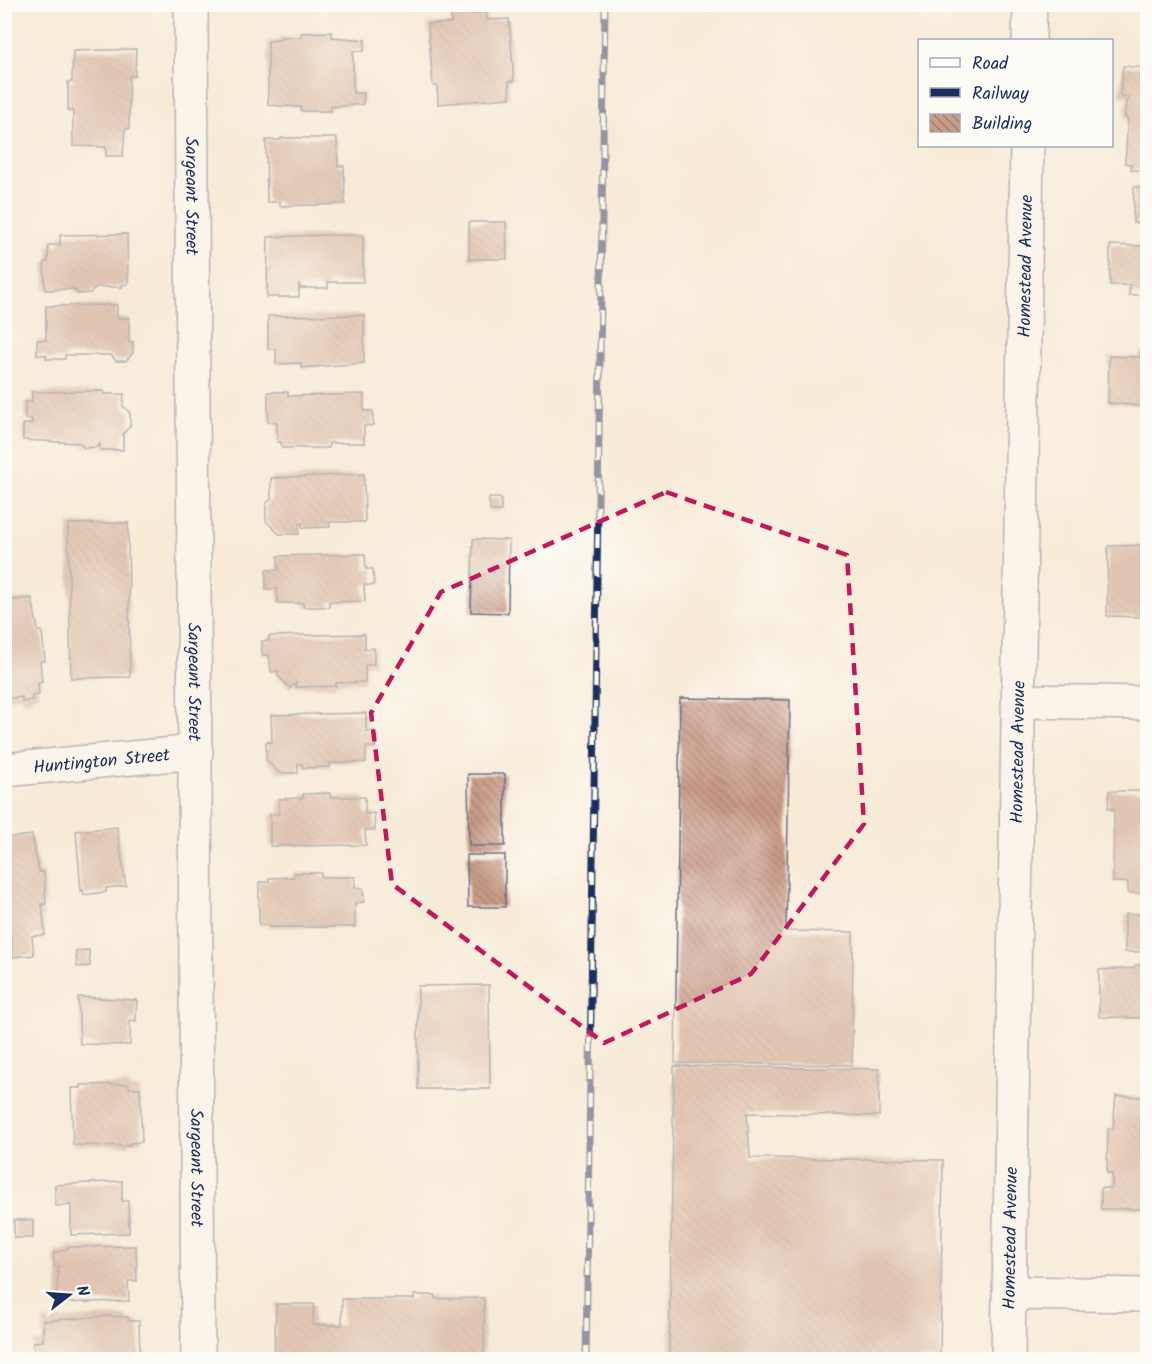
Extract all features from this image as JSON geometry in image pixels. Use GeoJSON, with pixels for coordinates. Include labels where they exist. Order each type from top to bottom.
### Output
{"type":"FeatureCollection","features":[{"type":"Feature","properties":{"kind":"street","name":"Sargeant Street"},"geometry":{"type":"LineString","coordinates":[[191,4],[198,1359]]}},
{"type":"Feature","properties":{"kind":"street"},"geometry":{"type":"LineString","coordinates":[[1029,39],[1030,4]]}},
{"type":"Feature","properties":{"kind":"street","name":"Homestead Avenue"},"geometry":{"type":"LineString","coordinates":[[1008,1359],[1027,147]]}},
{"type":"Feature","properties":{"kind":"street"},"geometry":{"type":"LineString","coordinates":[[1019,701],[1148,703]]}},
{"type":"Feature","properties":{"kind":"street","name":"Huntington Street"},"geometry":{"type":"LineString","coordinates":[[4,770],[196,752]]}},
{"type":"Feature","properties":{"kind":"street"},"geometry":{"type":"LineString","coordinates":[[1010,1293],[1148,1295]]}},
{"type":"Feature","properties":{"kind":"highlighted area"},"geometry":{"type":"Polygon","coordinates":[[[666,492],[847,555],[864,824],[751,974],[604,1043],[392,884],[371,713],[441,592],[666,492]]]}},
{"type":"Feature","properties":{"kind":"building"},"geometry":{"type":"Polygon","coordinates":[[[486,12],[487,20],[509,19],[514,81],[509,81],[510,98],[438,104],[437,86],[433,86],[428,24],[451,23],[451,15],[486,12]]]}},
{"type":"Feature","properties":{"kind":"building"},"geometry":{"type":"Polygon","coordinates":[[[332,32],[332,37],[365,40],[364,51],[353,51],[353,93],[364,93],[363,104],[331,107],[331,111],[301,111],[301,107],[268,105],[268,41],[280,40],[280,37],[301,37],[301,33],[332,32]]]}},
{"type":"Feature","properties":{"kind":"building"},"geometry":{"type":"Polygon","coordinates":[[[136,49],[135,76],[129,76],[129,129],[125,129],[123,156],[106,156],[106,147],[73,146],[73,111],[68,111],[68,82],[72,82],[73,51],[136,49]]]}},
{"type":"Feature","properties":{"kind":"building"},"geometry":{"type":"Polygon","coordinates":[[[1123,66],[1148,68],[1148,171],[1131,170],[1132,164],[1125,163],[1128,120],[1125,117],[1126,102],[1130,97],[1120,96],[1123,66]]]}},
{"type":"Feature","properties":{"kind":"building"},"geometry":{"type":"Polygon","coordinates":[[[281,138],[337,138],[338,166],[344,166],[345,204],[280,206],[280,202],[267,202],[266,140],[281,140],[281,138]]]}},
{"type":"Feature","properties":{"kind":"building"},"geometry":{"type":"Polygon","coordinates":[[[1134,187],[1148,187],[1148,223],[1133,223],[1134,187]]]}},
{"type":"Feature","properties":{"kind":"building"},"geometry":{"type":"Polygon","coordinates":[[[469,222],[506,222],[507,259],[469,259],[469,222]]]}},
{"type":"Feature","properties":{"kind":"building"},"geometry":{"type":"Polygon","coordinates":[[[127,234],[128,284],[122,287],[96,287],[90,293],[78,294],[74,289],[45,290],[44,262],[48,262],[48,245],[60,245],[60,235],[127,234]]]}},
{"type":"Feature","properties":{"kind":"building"},"geometry":{"type":"Polygon","coordinates":[[[363,235],[363,282],[328,282],[328,288],[300,288],[299,283],[299,297],[267,297],[268,237],[363,235]]]}},
{"type":"Feature","properties":{"kind":"building"},"geometry":{"type":"Polygon","coordinates":[[[1148,244],[1148,295],[1129,295],[1130,285],[1110,285],[1110,245],[1144,246],[1148,244]]]}},
{"type":"Feature","properties":{"kind":"building"},"geometry":{"type":"Polygon","coordinates":[[[117,305],[117,318],[129,318],[129,342],[133,342],[133,353],[126,361],[116,361],[111,355],[65,355],[65,359],[46,359],[46,355],[37,355],[37,340],[46,340],[46,306],[117,305]]]}},
{"type":"Feature","properties":{"kind":"building"},"geometry":{"type":"Polygon","coordinates":[[[364,315],[364,363],[301,368],[301,363],[276,364],[276,349],[268,349],[268,316],[364,315]]]}},
{"type":"Feature","properties":{"kind":"building"},"geometry":{"type":"Polygon","coordinates":[[[1140,353],[1148,353],[1148,410],[1142,410],[1142,406],[1108,403],[1109,356],[1140,357],[1140,353]]]}},
{"type":"Feature","properties":{"kind":"building"},"geometry":{"type":"Polygon","coordinates":[[[104,391],[104,394],[124,394],[123,406],[130,413],[130,426],[123,434],[123,450],[100,450],[100,444],[97,447],[84,448],[80,443],[23,440],[23,424],[32,424],[32,419],[25,419],[25,402],[32,402],[32,392],[104,391]]]}},
{"type":"Feature","properties":{"kind":"building"},"geometry":{"type":"Polygon","coordinates":[[[268,392],[288,392],[288,396],[364,394],[364,411],[373,411],[373,425],[364,426],[364,443],[329,443],[329,448],[282,448],[281,442],[277,442],[277,422],[268,422],[268,392]]]}},
{"type":"Feature","properties":{"kind":"building"},"geometry":{"type":"Polygon","coordinates":[[[364,474],[365,522],[329,522],[330,527],[302,528],[302,523],[299,524],[299,534],[279,534],[266,521],[266,504],[271,499],[271,478],[364,474]]]}},
{"type":"Feature","properties":{"kind":"building"},"geometry":{"type":"Polygon","coordinates":[[[489,498],[501,498],[501,511],[490,511],[489,498]]]}},
{"type":"Feature","properties":{"kind":"building"},"geometry":{"type":"Polygon","coordinates":[[[128,523],[130,677],[71,678],[68,524],[128,523]]]}},
{"type":"Feature","properties":{"kind":"building"},"geometry":{"type":"Polygon","coordinates":[[[473,539],[509,540],[508,613],[471,612],[473,539]]]}},
{"type":"Feature","properties":{"kind":"building"},"geometry":{"type":"Polygon","coordinates":[[[1148,545],[1148,606],[1141,606],[1140,601],[1139,617],[1107,616],[1108,546],[1148,545]]]}},
{"type":"Feature","properties":{"kind":"building"},"geometry":{"type":"Polygon","coordinates":[[[365,554],[366,569],[373,569],[374,585],[364,585],[365,601],[329,602],[329,607],[303,607],[303,603],[278,603],[277,589],[266,589],[266,570],[278,570],[278,556],[365,554]]]}},
{"type":"Feature","properties":{"kind":"building"},"geometry":{"type":"Polygon","coordinates":[[[32,598],[38,631],[42,631],[45,661],[40,661],[42,682],[38,683],[39,695],[32,696],[32,700],[22,702],[22,697],[4,699],[4,601],[32,598]]]}},
{"type":"Feature","properties":{"kind":"building"},"geometry":{"type":"Polygon","coordinates":[[[365,634],[365,649],[374,648],[374,665],[365,665],[365,682],[336,683],[336,686],[296,687],[296,683],[290,688],[277,675],[279,671],[271,672],[269,655],[262,655],[262,641],[269,641],[269,636],[365,634]]]}},
{"type":"Feature","properties":{"kind":"building"},"geometry":{"type":"Polygon","coordinates":[[[680,698],[790,700],[786,931],[853,932],[852,1065],[675,1063],[680,698]]]}},
{"type":"Feature","properties":{"kind":"building"},"geometry":{"type":"Polygon","coordinates":[[[366,713],[366,731],[374,731],[375,747],[366,747],[366,762],[330,763],[330,767],[303,768],[302,764],[298,764],[298,773],[279,773],[266,760],[266,742],[272,742],[271,715],[366,713]]]}},
{"type":"Feature","properties":{"kind":"building"},"geometry":{"type":"Polygon","coordinates":[[[468,774],[505,774],[505,846],[469,846],[468,774]]]}},
{"type":"Feature","properties":{"kind":"building"},"geometry":{"type":"Polygon","coordinates":[[[1109,791],[1148,791],[1147,893],[1128,893],[1128,882],[1113,882],[1114,809],[1108,809],[1109,791]]]}},
{"type":"Feature","properties":{"kind":"building"},"geometry":{"type":"Polygon","coordinates":[[[330,793],[330,797],[365,797],[365,814],[374,813],[375,830],[365,830],[366,845],[270,846],[270,814],[279,814],[279,799],[303,798],[303,794],[330,793]]]}},
{"type":"Feature","properties":{"kind":"building"},"geometry":{"type":"Polygon","coordinates":[[[117,827],[126,886],[106,888],[106,892],[84,895],[83,890],[81,891],[76,831],[117,827]]]}},
{"type":"Feature","properties":{"kind":"building"},"geometry":{"type":"Polygon","coordinates":[[[32,835],[39,872],[44,872],[46,904],[42,904],[45,935],[32,936],[34,955],[12,957],[11,937],[4,938],[4,838],[32,835]]]}},
{"type":"Feature","properties":{"kind":"building"},"geometry":{"type":"Polygon","coordinates":[[[467,855],[505,855],[505,907],[468,907],[467,855]]]}},
{"type":"Feature","properties":{"kind":"building"},"geometry":{"type":"Polygon","coordinates":[[[294,873],[321,873],[321,877],[355,877],[355,888],[363,888],[364,902],[355,903],[355,927],[259,925],[259,882],[269,882],[269,878],[294,877],[294,873]]]}},
{"type":"Feature","properties":{"kind":"building"},"geometry":{"type":"Polygon","coordinates":[[[1125,914],[1148,914],[1148,952],[1125,952],[1125,914]]]}},
{"type":"Feature","properties":{"kind":"building"},"geometry":{"type":"Polygon","coordinates":[[[89,950],[90,966],[77,967],[76,951],[89,950]]]}},
{"type":"Feature","properties":{"kind":"building"},"geometry":{"type":"Polygon","coordinates":[[[1135,965],[1148,965],[1148,1018],[1099,1017],[1099,970],[1134,968],[1135,965]]]}},
{"type":"Feature","properties":{"kind":"building"},"geometry":{"type":"Polygon","coordinates":[[[489,985],[490,1089],[418,1089],[418,986],[489,985]]]}},
{"type":"Feature","properties":{"kind":"building"},"geometry":{"type":"Polygon","coordinates":[[[78,997],[137,1000],[136,1021],[130,1020],[130,1045],[80,1044],[78,997]]]}},
{"type":"Feature","properties":{"kind":"building"},"geometry":{"type":"Polygon","coordinates":[[[674,1066],[879,1069],[879,1116],[747,1113],[750,1158],[943,1160],[940,1360],[669,1360],[674,1066]]]}},
{"type":"Feature","properties":{"kind":"building"},"geometry":{"type":"Polygon","coordinates":[[[129,1084],[129,1088],[140,1088],[142,1142],[130,1143],[130,1146],[73,1145],[71,1088],[81,1088],[81,1085],[129,1084]]]}},
{"type":"Feature","properties":{"kind":"building"},"geometry":{"type":"Polygon","coordinates":[[[1116,1096],[1147,1097],[1148,1209],[1101,1209],[1101,1188],[1112,1188],[1112,1173],[1107,1173],[1108,1129],[1113,1129],[1116,1096]]]}},
{"type":"Feature","properties":{"kind":"building"},"geometry":{"type":"Polygon","coordinates":[[[122,1181],[122,1201],[128,1201],[129,1233],[71,1235],[71,1205],[55,1206],[55,1185],[122,1181]]]}},
{"type":"Feature","properties":{"kind":"building"},"geometry":{"type":"Polygon","coordinates":[[[14,1220],[33,1220],[33,1238],[14,1238],[14,1220]]]}},
{"type":"Feature","properties":{"kind":"building"},"geometry":{"type":"Polygon","coordinates":[[[136,1246],[137,1281],[128,1281],[129,1301],[57,1303],[58,1266],[54,1266],[54,1253],[67,1249],[67,1247],[136,1246]]]}},
{"type":"Feature","properties":{"kind":"building"},"geometry":{"type":"Polygon","coordinates":[[[414,1295],[435,1295],[435,1299],[484,1298],[484,1360],[274,1360],[276,1304],[314,1304],[313,1325],[342,1325],[342,1299],[414,1299],[414,1295]]]}},
{"type":"Feature","properties":{"kind":"building"},"geometry":{"type":"Polygon","coordinates":[[[107,1316],[128,1317],[128,1321],[139,1321],[140,1356],[130,1356],[130,1360],[35,1358],[33,1342],[43,1341],[43,1321],[107,1316]]]}},
{"type":"Feature","properties":{"kind":"railway"},"geometry":{"type":"LineString","coordinates":[[586,1360],[605,4]]}}]}
